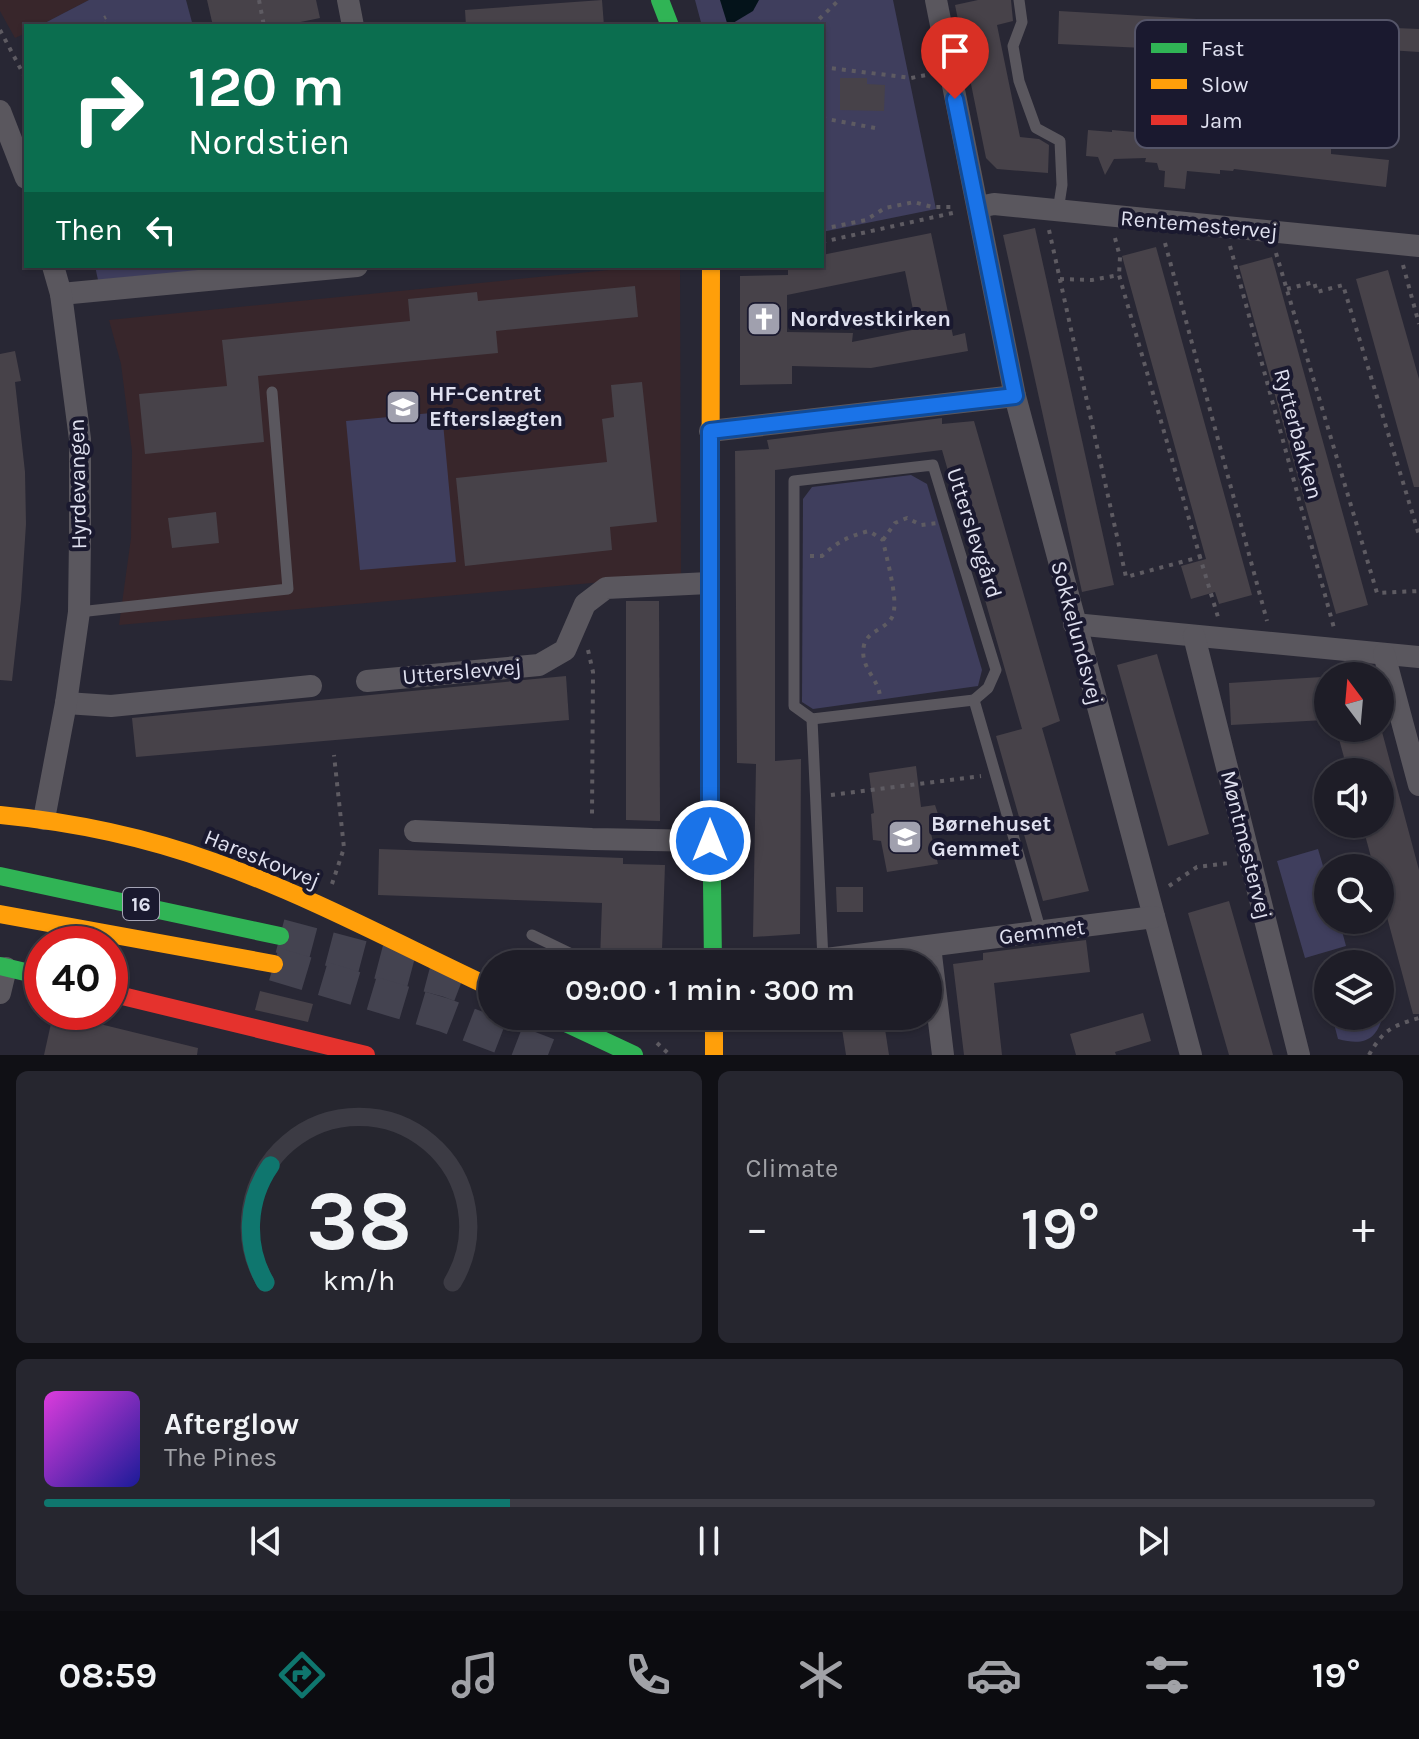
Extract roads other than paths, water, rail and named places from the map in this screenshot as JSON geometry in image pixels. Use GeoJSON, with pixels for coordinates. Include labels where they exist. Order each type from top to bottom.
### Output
{"type":"FeatureCollection","features":[{"type":"Feature","properties":{"kind":"street"},"geometry":{"type":"LineString","coordinates":[[348,0],[353,24]]}},
{"type":"Feature","properties":{"kind":"street"},"geometry":{"type":"LineString","coordinates":[[660,0],[669,24]]}},
{"type":"Feature","properties":{"kind":"street","name":"Sokkelundsvej"},"geometry":{"type":"LineString","coordinates":[[936,0],[1015,396],[1191,1055]]}},
{"type":"Feature","properties":{"kind":"street"},"geometry":{"type":"LineString","coordinates":[[0,111],[24,173]]}},
{"type":"Feature","properties":{"kind":"street","name":"Rentemestervej"},"geometry":{"type":"LineString","coordinates":[[979,207],[994,204],[1408,245]]}},
{"type":"Feature","properties":{"kind":"street","name":"Hyrdevangen"},"geometry":{"type":"LineString","coordinates":[[44,819],[79,612],[80,439],[61,294],[54,268]]}},
{"type":"Feature","properties":{"kind":"street"},"geometry":{"type":"LineString","coordinates":[[61,294],[336,268]]}},
{"type":"Feature","properties":{"kind":"street"},"geometry":{"type":"LineString","coordinates":[[711,268],[709,583],[713,950]]}},
{"type":"Feature","properties":{"kind":"street"},"geometry":{"type":"LineString","coordinates":[[710,431],[1015,396]]}},
{"type":"Feature","properties":{"kind":"street","name":"Utterslevvej"},"geometry":{"type":"LineString","coordinates":[[367,681],[539,665],[565,650],[585,604],[606,588],[709,583]]}},
{"type":"Feature","properties":{"kind":"street"},"geometry":{"type":"LineString","coordinates":[[1074,624],[1419,657]]}},
{"type":"Feature","properties":{"kind":"street","name":"Møntmestervej"},"geometry":{"type":"LineString","coordinates":[[1194,636],[1299,1055]]}},
{"type":"Feature","properties":{"kind":"street"},"geometry":{"type":"LineString","coordinates":[[1384,654],[1419,785]]}},
{"type":"Feature","properties":{"kind":"street"},"geometry":{"type":"LineString","coordinates":[[66,703],[111,706],[311,686]]}},
{"type":"Feature","properties":{"kind":"street","name":"Hareskovvej"},"geometry":{"type":"LineString","coordinates":[[0,815],[44,819],[213,862],[478,981]]}},
{"type":"Feature","properties":{"kind":"street"},"geometry":{"type":"LineString","coordinates":[[415,831],[710,841]]}},
{"type":"Feature","properties":{"kind":"street","name":"16"},"geometry":{"type":"LineString","coordinates":[[0,876],[280,936]]}},
{"type":"Feature","properties":{"kind":"street","name":"16"},"geometry":{"type":"LineString","coordinates":[[0,914],[274,964]]}},
{"type":"Feature","properties":{"kind":"street","name":"Gemmet"},"geometry":{"type":"LineString","coordinates":[[899,950],[1154,917]]}},
{"type":"Feature","properties":{"kind":"street"},"geometry":{"type":"LineString","coordinates":[[930,946],[943,1055]]}},
{"type":"Feature","properties":{"kind":"street"},"geometry":{"type":"LineString","coordinates":[[0,993],[3,967],[24,972]]}},
{"type":"Feature","properties":{"kind":"street"},"geometry":{"type":"LineString","coordinates":[[128,997],[366,1055]]}},
{"type":"Feature","properties":{"kind":"street"},"geometry":{"type":"LineString","coordinates":[[581,1030],[634,1055]]}},
{"type":"Feature","properties":{"kind":"street"},"geometry":{"type":"LineString","coordinates":[[714,1030],[714,1055]]}},
{"type":"Feature","properties":{"kind":"lane"},"geometry":{"type":"LineString","coordinates":[[1019,0],[1022,22],[1013,46],[1019,81],[1036,128],[1060,141],[1062,185],[1051,210]]}},
{"type":"Feature","properties":{"kind":"lane"},"geometry":{"type":"LineString","coordinates":[[79,612],[288,589],[272,392]]}},
{"type":"Feature","properties":{"kind":"lane","name":"Utterslevgård"},"geometry":{"type":"LineString","coordinates":[[823,950],[812,719],[794,706],[794,481],[933,465],[996,670],[988,688],[974,700]]}},
{"type":"Feature","properties":{"kind":"lane"},"geometry":{"type":"LineString","coordinates":[[812,719],[974,700],[1041,932]]}},
{"type":"Feature","properties":{"kind":"lane"},"geometry":{"type":"LineString","coordinates":[[532,935],[563,950]]}},
{"type":"Feature","properties":{"kind":"tunnel"},"geometry":{"type":"LineString","coordinates":[[280,936],[447,980],[473,990]]}},
{"type":"Feature","properties":{"kind":"tunnel"},"geometry":{"type":"LineString","coordinates":[[274,964],[444,1015],[548,1055]]}},
{"type":"Feature","properties":{"kind":"place","name":"Nordvestkirken"},"geometry":{"type":"Point","coordinates":[764,319]}},
{"type":"Feature","properties":{"kind":"place","name":"HF-Centret Efterslægten"},"geometry":{"type":"Point","coordinates":[403,407]}},
{"type":"Feature","properties":{"kind":"place","name":"Børnehuset Gemmet"},"geometry":{"type":"Point","coordinates":[905,837]}}]}
